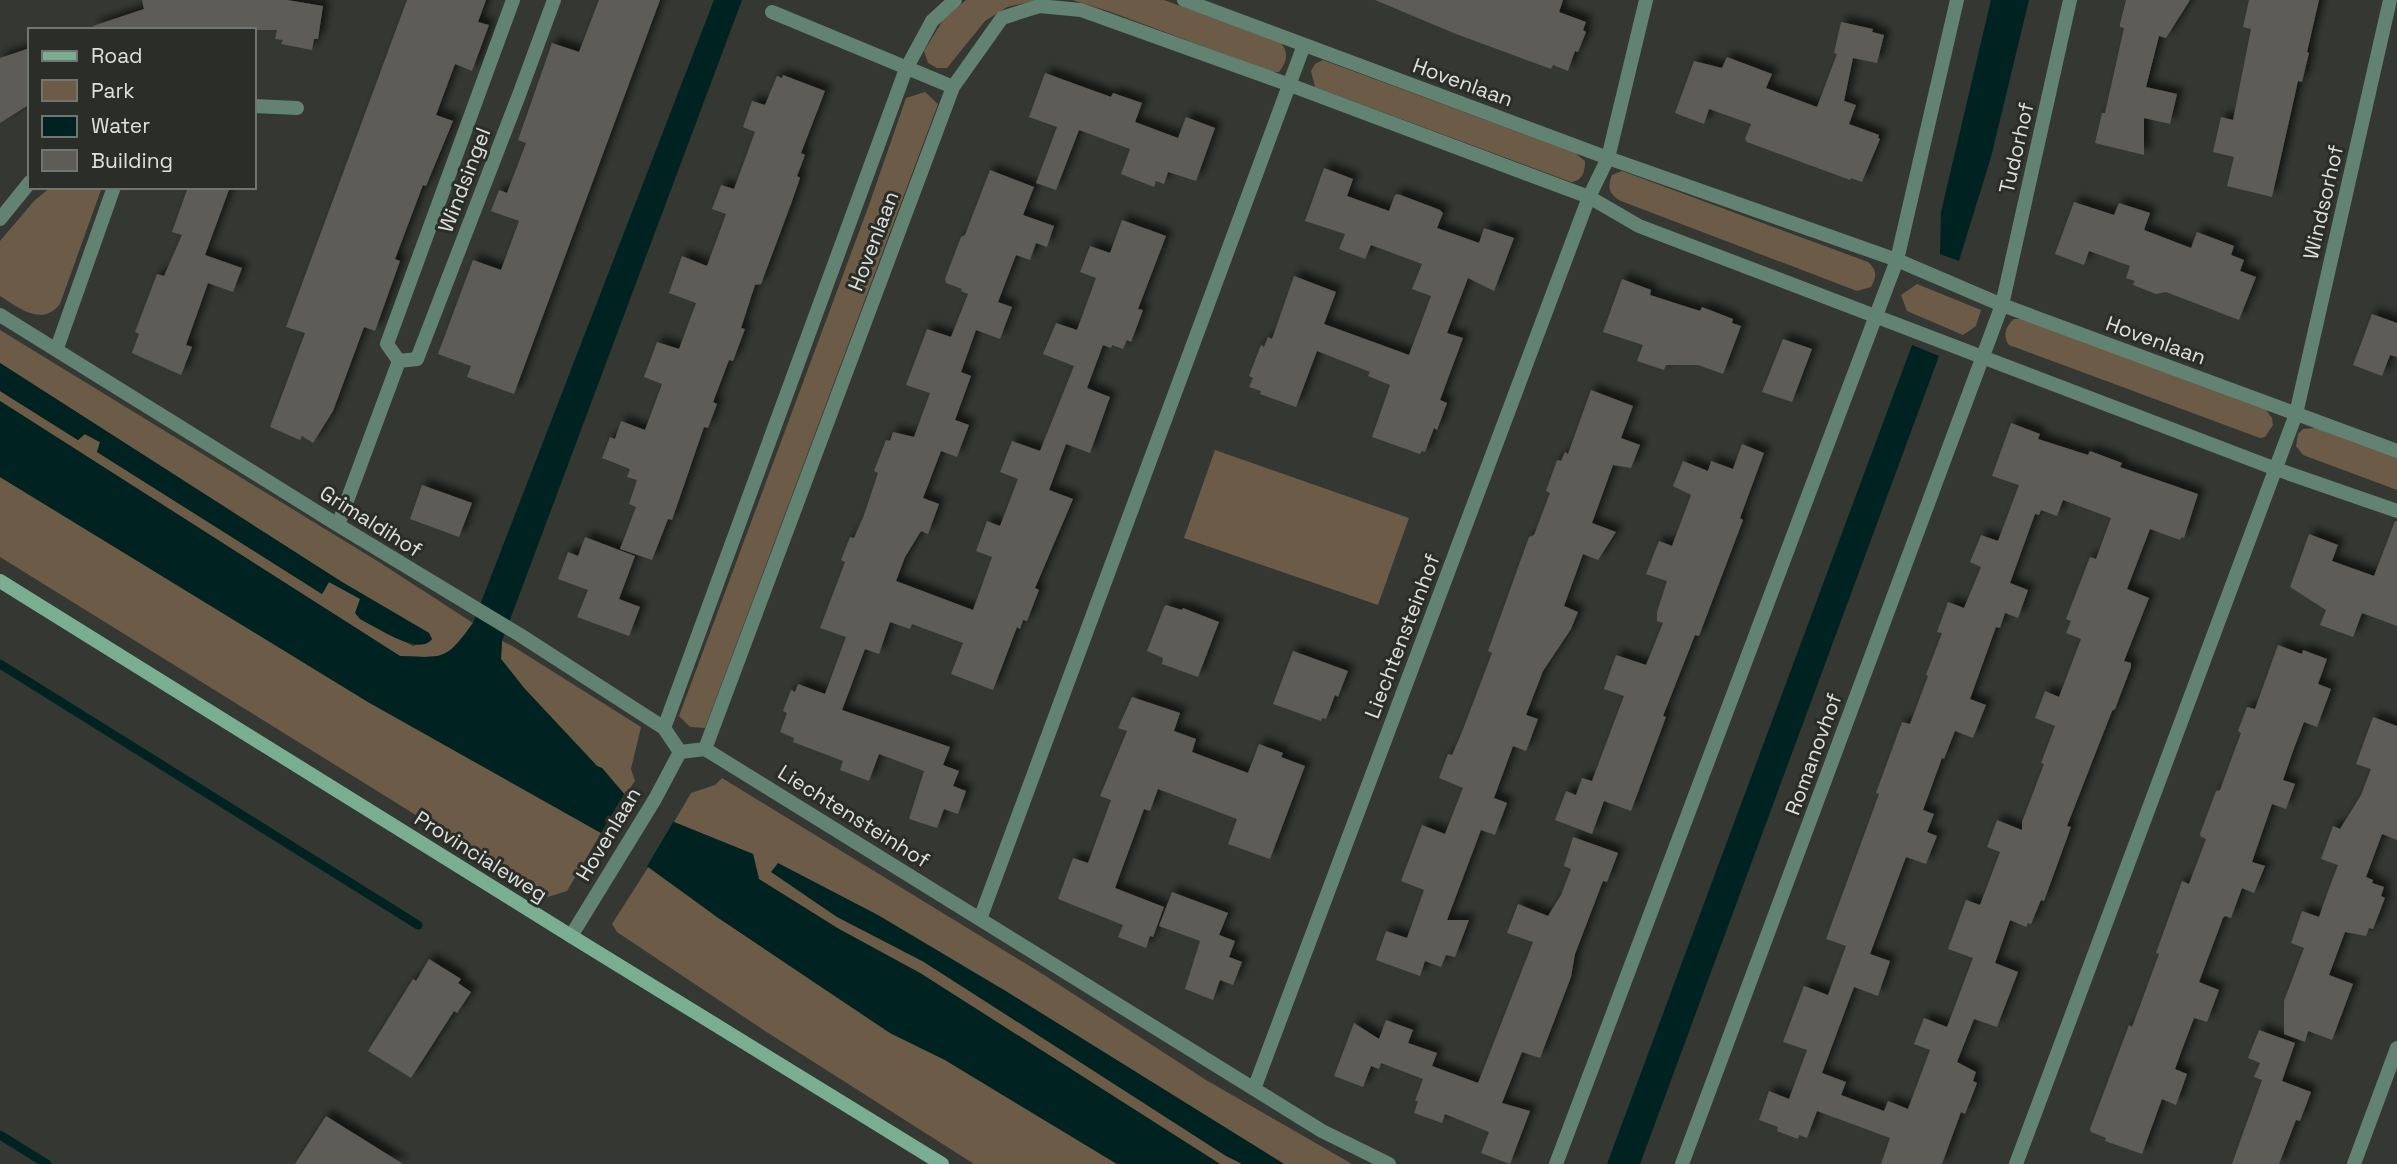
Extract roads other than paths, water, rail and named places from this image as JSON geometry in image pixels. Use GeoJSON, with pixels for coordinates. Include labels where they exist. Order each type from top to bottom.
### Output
{"type":"FeatureCollection","features":[{"type":"Feature","properties":{"kind":"main road","name":"Provincialeweg"},"geometry":{"type":"LineString","coordinates":[[0,581],[942,1164]]}},
{"type":"Feature","properties":{"kind":"street","name":"Windsingel"},"geometry":{"type":"LineString","coordinates":[[513,0],[387,344],[399,361],[417,359],[520,95],[554,0]]}},
{"type":"Feature","properties":{"kind":"street","name":"Hovenlaan"},"geometry":{"type":"LineString","coordinates":[[664,728],[906,69],[932,21],[955,0]]}},
{"type":"Feature","properties":{"kind":"street","name":"Hovenlaan"},"geometry":{"type":"LineString","coordinates":[[1184,0],[1608,158],[1897,260],[2002,305],[2397,451]]}},
{"type":"Feature","properties":{"kind":"street"},"geometry":{"type":"LineString","coordinates":[[1589,197],[1608,158],[1646,0]]}},
{"type":"Feature","properties":{"kind":"street"},"geometry":{"type":"LineString","coordinates":[[1556,1164],[1897,260],[1957,0]]}},
{"type":"Feature","properties":{"kind":"street","name":"Tudorhof"},"geometry":{"type":"LineString","coordinates":[[2002,305],[2070,0]]}},
{"type":"Feature","properties":{"kind":"street","name":"Windsorhof"},"geometry":{"type":"LineString","coordinates":[[2296,414],[2390,0]]}},
{"type":"Feature","properties":{"kind":"street","name":"Hovenlaan"},"geometry":{"type":"LineString","coordinates":[[705,749],[953,87],[1002,18],[1039,6],[1081,10],[1290,85],[1589,197],[1639,226],[2276,469],[2397,511]]}},
{"type":"Feature","properties":{"kind":"street"},"geometry":{"type":"LineString","coordinates":[[772,12],[953,87]]}},
{"type":"Feature","properties":{"kind":"street"},"geometry":{"type":"LineString","coordinates":[[981,919],[1304,45]]}},
{"type":"Feature","properties":{"kind":"street"},"geometry":{"type":"LineString","coordinates":[[256,106],[297,108]]}},
{"type":"Feature","properties":{"kind":"street"},"geometry":{"type":"LineString","coordinates":[[0,219],[28,184]]}},
{"type":"Feature","properties":{"kind":"street"},"geometry":{"type":"LineString","coordinates":[[57,348],[113,189]]}},
{"type":"Feature","properties":{"kind":"street","name":"Liechtensteinhof"},"geometry":{"type":"LineString","coordinates":[[1254,1089],[1589,197]]}},
{"type":"Feature","properties":{"kind":"street"},"geometry":{"type":"LineString","coordinates":[[1983,358],[2002,305]]}},
{"type":"Feature","properties":{"kind":"street","name":"Grimaldihof"},"geometry":{"type":"LineString","coordinates":[[0,315],[520,635],[664,728]]}},
{"type":"Feature","properties":{"kind":"street","name":"Romanovhof"},"geometry":{"type":"LineString","coordinates":[[1682,1164],[1983,358]]}},
{"type":"Feature","properties":{"kind":"street"},"geometry":{"type":"LineString","coordinates":[[338,525],[399,361]]}},
{"type":"Feature","properties":{"kind":"street"},"geometry":{"type":"LineString","coordinates":[[2016,1164],[2296,414]]}},
{"type":"Feature","properties":{"kind":"street"},"geometry":{"type":"LineString","coordinates":[[664,728],[680,752],[705,749]]}},
{"type":"Feature","properties":{"kind":"street","name":"Liechtensteinhof"},"geometry":{"type":"LineString","coordinates":[[705,749],[1322,1131],[1390,1164]]}},
{"type":"Feature","properties":{"kind":"street","name":"Hovenlaan"},"geometry":{"type":"LineString","coordinates":[[570,936],[680,752]]}},
{"type":"Feature","properties":{"kind":"street"},"geometry":{"type":"LineString","coordinates":[[2354,1164],[2397,1048]]}},
{"type":"Feature","properties":{"kind":"water"},"geometry":{"type":"Polygon","coordinates":[[[714,0],[742,0],[502,641],[501,659],[524,688],[625,795],[674,822],[753,854],[759,879],[839,929],[920,973],[1220,1164],[1117,1164],[945,1060],[890,1033],[717,917],[601,833],[368,702],[0,477],[0,401],[400,656],[436,656],[450,650],[473,623],[714,0]]]}},
{"type":"Feature","properties":{"kind":"water"},"geometry":{"type":"Polygon","coordinates":[[[1991,0],[2029,0],[1991,157],[1959,261],[1940,254],[1941,212],[1991,0]]]}},
{"type":"Feature","properties":{"kind":"water"},"geometry":{"type":"Polygon","coordinates":[[[1912,345],[1939,356],[1640,1164],[1607,1164],[1912,345]]]}},
{"type":"Feature","properties":{"kind":"water"},"geometry":{"type":"Polygon","coordinates":[[[0,363],[342,582],[429,633],[432,639],[426,644],[408,643],[360,619],[355,613],[360,599],[329,582],[322,594],[97,452],[100,442],[85,434],[78,440],[0,391],[0,363]]]}},
{"type":"Feature","properties":{"kind":"water"},"geometry":{"type":"Polygon","coordinates":[[[778,863],[878,915],[1284,1164],[1242,1164],[1226,1156],[924,962],[837,917],[771,872],[778,863]]]}},
{"type":"Feature","properties":{"kind":"waterway"},"geometry":{"type":"LineString","coordinates":[[0,664],[418,925]]}},
{"type":"Feature","properties":{"kind":"waterway"},"geometry":{"type":"LineString","coordinates":[[0,1135],[47,1164]]}}]}
